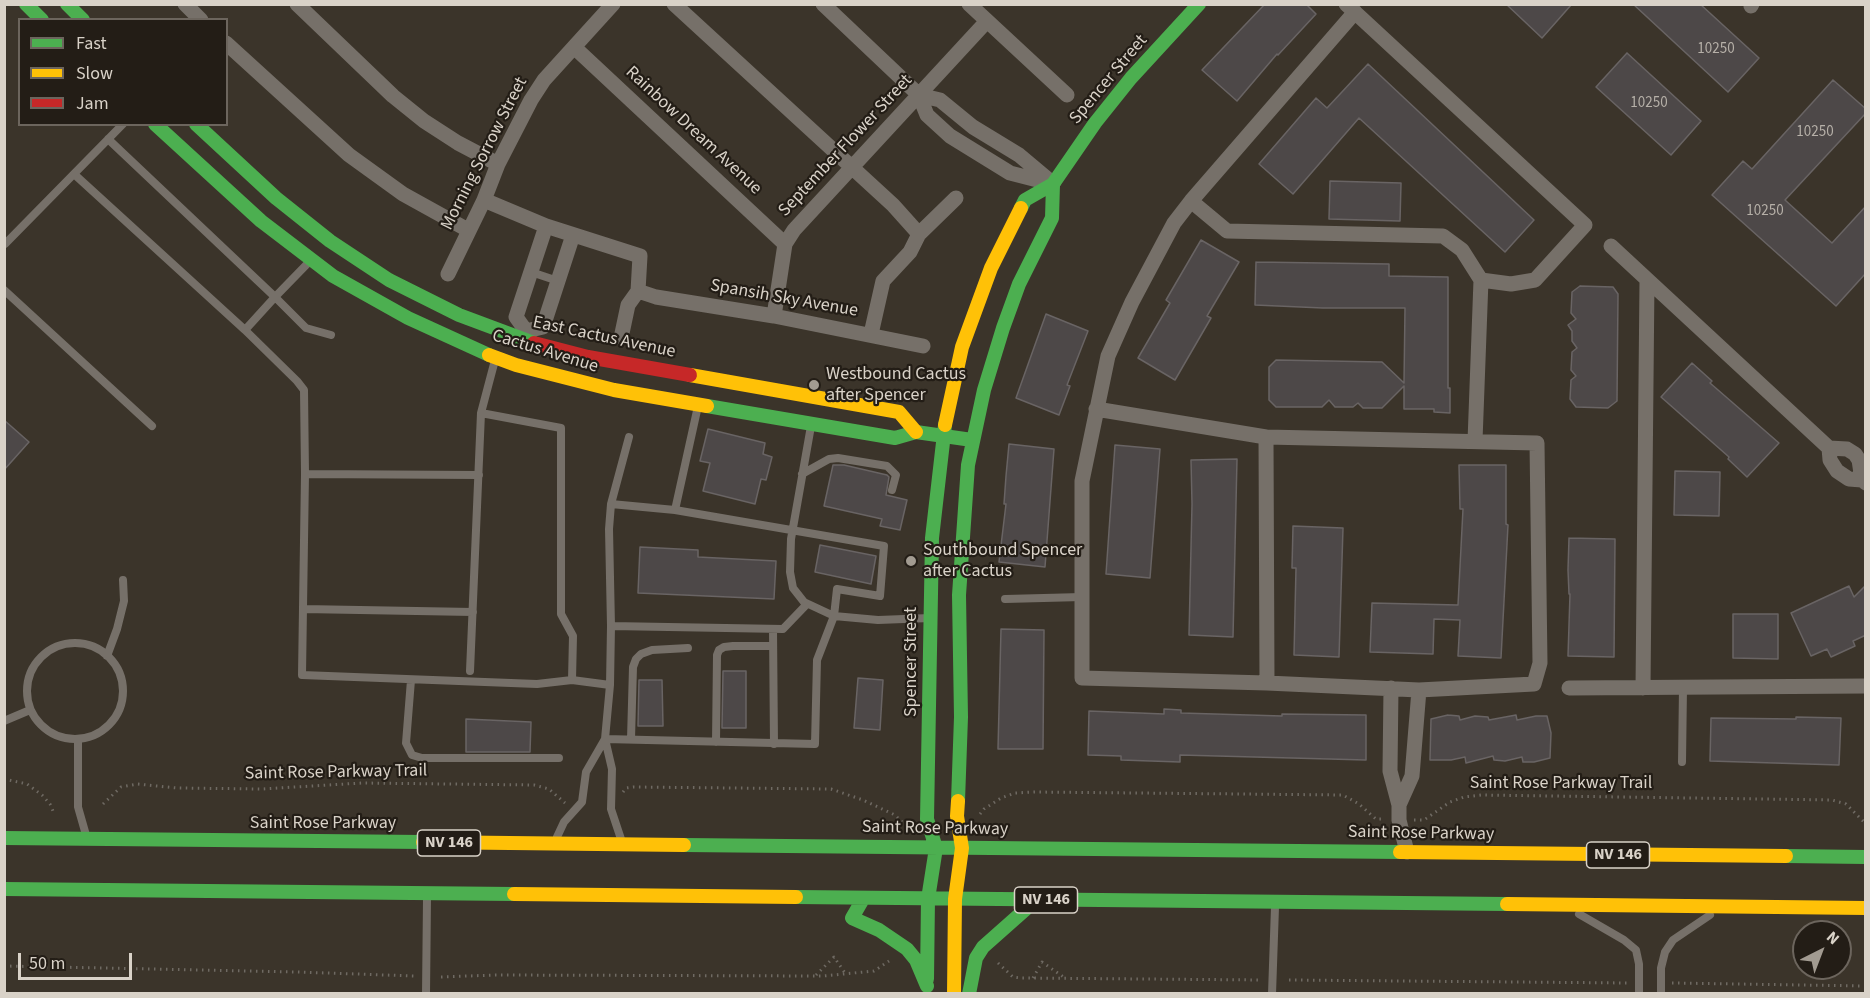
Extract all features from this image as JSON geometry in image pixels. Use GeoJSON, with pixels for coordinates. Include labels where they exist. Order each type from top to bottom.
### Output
{"type":"FeatureCollection","features":[{"type":"Feature","properties":{"kind":"main road"},"geometry":{"type":"LineString","coordinates":[[26,4],[40,18]]}},
{"type":"Feature","properties":{"kind":"main road"},"geometry":{"type":"LineString","coordinates":[[67,4],[81,18]]}},
{"type":"Feature","properties":{"kind":"main road","name":"Spencer Street"},"geometry":{"type":"LineString","coordinates":[[936,848],[927,819],[932,538],[942,436],[962,347],[991,268],[1025,200],[1053,184],[1095,123],[1124,87],[1199,4]]}},
{"type":"Feature","properties":{"kind":"main road","name":"Cactus Avenue"},"geometry":{"type":"LineString","coordinates":[[157,126],[261,221],[305,255],[364,294],[496,358],[536,371],[614,390],[698,405],[895,438],[916,432],[972,440]]}},
{"type":"Feature","properties":{"kind":"main road","name":"East Cactus Avenue"},"geometry":{"type":"LineString","coordinates":[[198,126],[276,198],[330,241],[389,279],[459,315],[588,357],[898,412],[916,432]]}},
{"type":"Feature","properties":{"kind":"main road"},"geometry":{"type":"LineString","coordinates":[[954,993],[955,899],[962,848],[957,816],[961,717],[959,595],[963,516],[972,440],[984,390],[1015,295],[1052,218],[1053,184]]}},
{"type":"Feature","properties":{"kind":"main road"},"geometry":{"type":"LineString","coordinates":[[305,255],[307,248],[319,249],[370,281],[381,282],[389,279]]}},
{"type":"Feature","properties":{"kind":"main road"},"geometry":{"type":"LineString","coordinates":[[426,326],[435,324],[449,326],[505,346],[513,345],[525,335],[533,352],[540,357],[598,377],[614,390]]}},
{"type":"Feature","properties":{"kind":"main road"},"geometry":{"type":"LineString","coordinates":[[698,405],[708,393],[774,398],[788,393]]}},
{"type":"Feature","properties":{"kind":"main road","name":"Saint Rose Parkway"},"geometry":{"type":"LineString","coordinates":[[4,838],[1866,857]]}},
{"type":"Feature","properties":{"kind":"main road"},"geometry":{"type":"LineString","coordinates":[[927,990],[928,899],[936,848]]}},
{"type":"Feature","properties":{"kind":"main road","name":"NV 146"},"geometry":{"type":"LineString","coordinates":[[4,889],[1866,908]]}},
{"type":"Feature","properties":{"kind":"main road"},"geometry":{"type":"LineString","coordinates":[[863,899],[852,918],[879,930],[908,949],[916,960],[927,990]]}},
{"type":"Feature","properties":{"kind":"main road"},"geometry":{"type":"LineString","coordinates":[[969,993],[976,958],[983,948],[1036,900]]}},
{"type":"Feature","properties":{"kind":"street"},"geometry":{"type":"LineString","coordinates":[[185,4],[199,18]]}},
{"type":"Feature","properties":{"kind":"street"},"geometry":{"type":"LineString","coordinates":[[297,4],[393,96],[424,121],[458,143],[498,164]]}},
{"type":"Feature","properties":{"kind":"street","name":"Morning Sorrow Street"},"geometry":{"type":"LineString","coordinates":[[448,274],[484,200],[498,164],[531,99],[544,80],[613,4]]}},
{"type":"Feature","properties":{"kind":"street"},"geometry":{"type":"LineString","coordinates":[[674,4],[893,205],[920,234]]}},
{"type":"Feature","properties":{"kind":"street"},"geometry":{"type":"LineString","coordinates":[[823,4],[919,96],[927,115],[950,136],[1010,172],[1053,184]]}},
{"type":"Feature","properties":{"kind":"street"},"geometry":{"type":"LineString","coordinates":[[969,4],[1067,95]]}},
{"type":"Feature","properties":{"kind":"street"},"geometry":{"type":"LineString","coordinates":[[1096,409],[1266,437],[1537,443],[1540,663],[1534,684],[1419,690],[1082,678],[1082,481],[1096,409],[1108,356],[1132,302],[1174,224],[1350,8],[1585,225],[1535,280],[1511,284],[1481,280]]}},
{"type":"Feature","properties":{"kind":"street","name":"September Flower Street"},"geometry":{"type":"LineString","coordinates":[[774,316],[786,244],[799,224],[987,21]]}},
{"type":"Feature","properties":{"kind":"street"},"geometry":{"type":"LineString","coordinates":[[228,45],[349,156],[403,194],[468,230]]}},
{"type":"Feature","properties":{"kind":"street","name":"Rainbow Dream Avenue"},"geometry":{"type":"LineString","coordinates":[[574,47],[786,244]]}},
{"type":"Feature","properties":{"kind":"street"},"geometry":{"type":"LineString","coordinates":[[919,96],[940,100],[963,120],[1019,155],[1053,184]]}},
{"type":"Feature","properties":{"kind":"street"},"geometry":{"type":"LineString","coordinates":[[871,334],[884,281],[910,252],[920,234],[956,198]]}},
{"type":"Feature","properties":{"kind":"street"},"geometry":{"type":"LineString","coordinates":[[484,200],[546,226],[640,256],[638,291],[628,305],[621,338]]}},
{"type":"Feature","properties":{"kind":"street"},"geometry":{"type":"LineString","coordinates":[[1191,201],[1227,231],[1443,236],[1462,250],[1481,280],[1475,441]]}},
{"type":"Feature","properties":{"kind":"street"},"geometry":{"type":"LineString","coordinates":[[546,226],[516,317],[525,335],[543,327],[573,235]]}},
{"type":"Feature","properties":{"kind":"street"},"geometry":{"type":"LineString","coordinates":[[1611,246],[1829,448],[1847,449],[1855,454],[1859,460],[1864,481],[1849,479],[1837,471],[1830,460],[1829,448]]}},
{"type":"Feature","properties":{"kind":"street"},"geometry":{"type":"LineString","coordinates":[[1642,688],[1647,280]]}},
{"type":"Feature","properties":{"kind":"street","name":"Spansih Sky Avenue"},"geometry":{"type":"LineString","coordinates":[[638,291],[656,297],[774,316],[923,346]]}},
{"type":"Feature","properties":{"kind":"street"},"geometry":{"type":"LineString","coordinates":[[1266,437],[1267,683]]}},
{"type":"Feature","properties":{"kind":"street"},"geometry":{"type":"LineString","coordinates":[[1569,688],[1866,686]]}},
{"type":"Feature","properties":{"kind":"street"},"geometry":{"type":"LineString","coordinates":[[1391,688],[1390,771],[1407,852]]}},
{"type":"Feature","properties":{"kind":"street"},"geometry":{"type":"LineString","coordinates":[[1399,812],[1412,776],[1419,690]]}},
{"type":"Feature","properties":{"kind":"lane"},"geometry":{"type":"LineString","coordinates":[[5,244],[121,126]]}},
{"type":"Feature","properties":{"kind":"lane"},"geometry":{"type":"LineString","coordinates":[[970,149],[980,131]]}},
{"type":"Feature","properties":{"kind":"lane"},"geometry":{"type":"LineString","coordinates":[[108,139],[306,328],[331,335]]}},
{"type":"Feature","properties":{"kind":"lane"},"geometry":{"type":"LineString","coordinates":[[74,174],[245,330],[304,390],[302,675],[537,684],[572,680],[610,685]]}},
{"type":"Feature","properties":{"kind":"lane"},"geometry":{"type":"LineString","coordinates":[[245,330],[275,297],[305,255]]}},
{"type":"Feature","properties":{"kind":"lane"},"geometry":{"type":"LineString","coordinates":[[531,272],[558,281]]}},
{"type":"Feature","properties":{"kind":"lane"},"geometry":{"type":"LineString","coordinates":[[4,290],[152,426]]}},
{"type":"Feature","properties":{"kind":"lane"},"geometry":{"type":"LineString","coordinates":[[470,671],[481,413],[496,358]]}},
{"type":"Feature","properties":{"kind":"lane"},"geometry":{"type":"LineString","coordinates":[[675,510],[698,405]]}},
{"type":"Feature","properties":{"kind":"lane"},"geometry":{"type":"LineString","coordinates":[[481,413],[561,428],[561,614],[573,636],[572,680]]}},
{"type":"Feature","properties":{"kind":"lane"},"geometry":{"type":"LineString","coordinates":[[812,424],[793,531],[790,572],[793,588],[804,602],[834,616],[878,620],[930,618]]}},
{"type":"Feature","properties":{"kind":"lane"},"geometry":{"type":"LineString","coordinates":[[623,844],[611,809],[612,769],[605,739],[610,685],[609,529],[611,504],[629,437]]}},
{"type":"Feature","properties":{"kind":"lane"},"geometry":{"type":"LineString","coordinates":[[802,474],[829,459],[838,458],[887,466],[896,475],[892,490]]}},
{"type":"Feature","properties":{"kind":"lane"},"geometry":{"type":"LineString","coordinates":[[305,474],[478,475]]}},
{"type":"Feature","properties":{"kind":"lane"},"geometry":{"type":"LineString","coordinates":[[605,739],[815,744],[817,660],[834,616],[837,589],[880,596],[884,546],[675,510],[611,504]]}},
{"type":"Feature","properties":{"kind":"lane"},"geometry":{"type":"LineString","coordinates":[[107,656],[124,602],[123,580]]}},
{"type":"Feature","properties":{"kind":"lane"},"geometry":{"type":"LineString","coordinates":[[1005,599],[1082,597]]}},
{"type":"Feature","properties":{"kind":"lane"},"geometry":{"type":"LineString","coordinates":[[611,626],[783,629],[807,604]]}},
{"type":"Feature","properties":{"kind":"lane"},"geometry":{"type":"LineString","coordinates":[[303,609],[473,612]]}},
{"type":"Feature","properties":{"kind":"lane"},"geometry":{"type":"LineString","coordinates":[[773,628],[774,744]]}},
{"type":"Feature","properties":{"kind":"lane"},"geometry":{"type":"LineString","coordinates":[[78,643],[94,646],[107,656],[117,668],[122,682],[123,698],[118,712],[109,725],[96,734],[78,739],[52,733],[39,724],[30,710],[26,694],[28,678],[35,663],[46,651],[61,644],[78,643]]}},
{"type":"Feature","properties":{"kind":"lane"},"geometry":{"type":"LineString","coordinates":[[716,742],[717,655],[719,650],[733,646],[773,646]]}},
{"type":"Feature","properties":{"kind":"lane"},"geometry":{"type":"LineString","coordinates":[[631,739],[633,667],[636,658],[652,650],[688,648]]}},
{"type":"Feature","properties":{"kind":"lane"},"geometry":{"type":"LineString","coordinates":[[411,680],[406,743],[412,755],[422,758],[559,758]]}},
{"type":"Feature","properties":{"kind":"lane"},"geometry":{"type":"LineString","coordinates":[[1682,762],[1683,688]]}},
{"type":"Feature","properties":{"kind":"lane"},"geometry":{"type":"LineString","coordinates":[[4,721],[30,710]]}},
{"type":"Feature","properties":{"kind":"lane"},"geometry":{"type":"LineString","coordinates":[[78,739],[78,807],[87,840]]}},
{"type":"Feature","properties":{"kind":"lane"},"geometry":{"type":"LineString","coordinates":[[553,844],[564,822],[582,802],[586,772],[605,739]]}},
{"type":"Feature","properties":{"kind":"lane"},"geometry":{"type":"LineString","coordinates":[[426,993],[428,894]]}},
{"type":"Feature","properties":{"kind":"lane"},"geometry":{"type":"LineString","coordinates":[[1272,993],[1275,902]]}},
{"type":"Feature","properties":{"kind":"lane"},"geometry":{"type":"LineString","coordinates":[[1565,906],[1624,940],[1636,950],[1639,964],[1639,993]]}},
{"type":"Feature","properties":{"kind":"lane"},"geometry":{"type":"LineString","coordinates":[[1661,993],[1661,968],[1665,952],[1673,940],[1722,906]]}},
{"type":"Feature","properties":{"kind":"path"},"geometry":{"type":"LineString","coordinates":[[4,778],[27,784],[42,795],[53,811]]}},
{"type":"Feature","properties":{"kind":"path","name":"Saint Rose Parkway Trail"},"geometry":{"type":"LineString","coordinates":[[103,804],[120,788],[137,784],[177,788],[262,789],[362,783],[534,785],[549,789],[569,807]]}},
{"type":"Feature","properties":{"kind":"path"},"geometry":{"type":"LineString","coordinates":[[622,800],[622,793],[626,788],[633,787],[831,789],[863,800],[895,815],[902,822]]}},
{"type":"Feature","properties":{"kind":"path","name":"Saint Rose Parkway Trail"},"geometry":{"type":"LineString","coordinates":[[980,814],[1001,798],[1034,792],[1343,795],[1359,804],[1376,819],[1399,812],[1424,820],[1450,802],[1481,795],[1832,800],[1845,804],[1866,824]]}},
{"type":"Feature","properties":{"kind":"path"},"geometry":{"type":"LineString","coordinates":[[814,976],[834,957],[846,973]]}},
{"type":"Feature","properties":{"kind":"path"},"geometry":{"type":"LineString","coordinates":[[441,977],[495,975],[814,976],[874,971],[892,958]]}},
{"type":"Feature","properties":{"kind":"path"},"geometry":{"type":"LineString","coordinates":[[1033,978],[1042,962],[1066,978]]}},
{"type":"Feature","properties":{"kind":"path"},"geometry":{"type":"LineString","coordinates":[[999,963],[1013,977],[1261,980]]}},
{"type":"Feature","properties":{"kind":"path"},"geometry":{"type":"LineString","coordinates":[[4,966],[415,976]]}},
{"type":"Feature","properties":{"kind":"path"},"geometry":{"type":"LineString","coordinates":[[1289,980],[1630,983]]}},
{"type":"Feature","properties":{"kind":"path"},"geometry":{"type":"LineString","coordinates":[[1668,983],[1866,986]]}},
{"type":"Feature","properties":{"kind":"building"},"geometry":{"type":"Polygon","coordinates":[[[1265,4],[1306,4],[1316,14],[1277,54],[1237,101],[1202,70],[1265,4]]]}},
{"type":"Feature","properties":{"kind":"building"},"geometry":{"type":"Polygon","coordinates":[[[1506,4],[1572,4],[1542,38],[1506,4]]]}},
{"type":"Feature","properties":{"kind":"building"},"geometry":{"type":"Polygon","coordinates":[[[1633,4],[1700,4],[1759,58],[1728,92],[1633,4]]]}},
{"type":"Feature","properties":{"kind":"building"},"geometry":{"type":"Polygon","coordinates":[[[1627,53],[1701,121],[1671,155],[1596,87],[1627,53]]]}},
{"type":"Feature","properties":{"kind":"building"},"geometry":{"type":"Polygon","coordinates":[[[1368,64],[1534,220],[1505,252],[1359,118],[1293,194],[1259,164],[1316,98],[1327,108],[1368,64]]]}},
{"type":"Feature","properties":{"kind":"building"},"geometry":{"type":"Polygon","coordinates":[[[1833,80],[1866,109],[1866,113],[1785,200],[1832,243],[1866,206],[1866,273],[1836,306],[1712,195],[1743,161],[1752,169],[1833,80]]]}},
{"type":"Feature","properties":{"kind":"building"},"geometry":{"type":"Polygon","coordinates":[[[1330,181],[1401,183],[1400,221],[1329,219],[1330,181]]]}},
{"type":"Feature","properties":{"kind":"building"},"geometry":{"type":"Polygon","coordinates":[[[1201,240],[1239,262],[1207,316],[1211,318],[1175,380],[1138,358],[1170,303],[1166,300],[1201,240]]]}},
{"type":"Feature","properties":{"kind":"building"},"geometry":{"type":"Polygon","coordinates":[[[1256,262],[1389,264],[1389,276],[1448,277],[1450,413],[1434,412],[1434,409],[1404,409],[1404,386],[1382,408],[1363,408],[1358,403],[1353,407],[1335,407],[1329,400],[1322,407],[1276,407],[1269,400],[1269,367],[1276,360],[1382,362],[1404,383],[1405,308],[1255,305],[1256,262]]]}},
{"type":"Feature","properties":{"kind":"building"},"geometry":{"type":"Polygon","coordinates":[[[1580,286],[1613,287],[1618,294],[1617,401],[1608,408],[1576,407],[1570,399],[1571,380],[1576,376],[1571,370],[1572,352],[1577,348],[1572,341],[1572,331],[1568,325],[1576,319],[1571,313],[1572,292],[1580,286]]]}},
{"type":"Feature","properties":{"kind":"building"},"geometry":{"type":"Polygon","coordinates":[[[1046,314],[1088,331],[1067,385],[1070,386],[1059,415],[1016,398],[1046,314]]]}},
{"type":"Feature","properties":{"kind":"building"},"geometry":{"type":"Polygon","coordinates":[[[1692,363],[1712,381],[1710,383],[1779,443],[1747,477],[1728,459],[1729,457],[1661,397],[1692,363]]]}},
{"type":"Feature","properties":{"kind":"building"},"geometry":{"type":"Polygon","coordinates":[[[4,420],[29,442],[4,470],[4,420]]]}},
{"type":"Feature","properties":{"kind":"building"},"geometry":{"type":"Polygon","coordinates":[[[708,429],[765,443],[763,454],[772,457],[766,480],[761,479],[755,504],[703,491],[710,463],[700,461],[708,429]]]}},
{"type":"Feature","properties":{"kind":"building"},"geometry":{"type":"Polygon","coordinates":[[[1009,444],[1054,449],[1045,567],[999,562],[1006,504],[1004,504],[1009,444]]]}},
{"type":"Feature","properties":{"kind":"building"},"geometry":{"type":"Polygon","coordinates":[[[1115,445],[1160,449],[1150,578],[1106,574],[1115,445]]]}},
{"type":"Feature","properties":{"kind":"building"},"geometry":{"type":"Polygon","coordinates":[[[1237,459],[1233,637],[1189,635],[1191,460],[1237,459]]]}},
{"type":"Feature","properties":{"kind":"building"},"geometry":{"type":"Polygon","coordinates":[[[833,465],[844,465],[887,475],[889,477],[886,495],[907,500],[900,530],[880,526],[882,519],[824,506],[833,465]]]}},
{"type":"Feature","properties":{"kind":"building"},"geometry":{"type":"Polygon","coordinates":[[[1459,465],[1506,465],[1506,524],[1508,525],[1501,658],[1458,656],[1460,620],[1434,619],[1433,654],[1370,652],[1372,603],[1458,605],[1463,509],[1460,509],[1459,465]]]}},
{"type":"Feature","properties":{"kind":"building"},"geometry":{"type":"Polygon","coordinates":[[[1675,471],[1720,472],[1719,516],[1674,515],[1675,471]]]}},
{"type":"Feature","properties":{"kind":"building"},"geometry":{"type":"Polygon","coordinates":[[[1293,526],[1343,528],[1339,657],[1294,655],[1296,568],[1292,568],[1293,526]]]}},
{"type":"Feature","properties":{"kind":"building"},"geometry":{"type":"Polygon","coordinates":[[[1569,538],[1615,539],[1614,657],[1568,656],[1569,538]]]}},
{"type":"Feature","properties":{"kind":"building"},"geometry":{"type":"Polygon","coordinates":[[[820,545],[876,556],[871,584],[815,572],[820,545]]]}},
{"type":"Feature","properties":{"kind":"building"},"geometry":{"type":"Polygon","coordinates":[[[640,547],[698,550],[698,557],[776,561],[774,599],[638,593],[640,547]]]}},
{"type":"Feature","properties":{"kind":"building"},"geometry":{"type":"Polygon","coordinates":[[[1866,585],[1866,635],[1853,641],[1855,646],[1831,657],[1827,649],[1811,656],[1791,613],[1849,586],[1854,597],[1866,585]]]}},
{"type":"Feature","properties":{"kind":"building"},"geometry":{"type":"Polygon","coordinates":[[[1733,614],[1778,614],[1778,659],[1733,658],[1733,614]]]}},
{"type":"Feature","properties":{"kind":"building"},"geometry":{"type":"Polygon","coordinates":[[[1001,629],[1044,630],[1043,749],[998,749],[1001,629]]]}},
{"type":"Feature","properties":{"kind":"building"},"geometry":{"type":"Polygon","coordinates":[[[723,671],[746,671],[746,728],[722,728],[723,671]]]}},
{"type":"Feature","properties":{"kind":"building"},"geometry":{"type":"Polygon","coordinates":[[[858,678],[883,680],[880,730],[854,728],[858,678]]]}},
{"type":"Feature","properties":{"kind":"building"},"geometry":{"type":"Polygon","coordinates":[[[639,680],[662,680],[663,726],[638,726],[639,680]]]}},
{"type":"Feature","properties":{"kind":"building"},"geometry":{"type":"Polygon","coordinates":[[[1164,709],[1181,710],[1181,713],[1282,716],[1282,714],[1366,715],[1366,760],[1180,755],[1180,762],[1121,760],[1121,756],[1088,755],[1089,711],[1164,714],[1164,709]]]}},
{"type":"Feature","properties":{"kind":"building"},"geometry":{"type":"Polygon","coordinates":[[[1448,715],[1459,716],[1460,720],[1475,716],[1488,717],[1489,720],[1516,715],[1517,720],[1547,716],[1551,733],[1550,758],[1534,762],[1523,762],[1522,757],[1505,761],[1494,760],[1493,756],[1466,763],[1465,757],[1430,760],[1431,719],[1448,715]]]}},
{"type":"Feature","properties":{"kind":"building"},"geometry":{"type":"Polygon","coordinates":[[[1796,717],[1841,718],[1839,765],[1710,761],[1711,718],[1796,719],[1796,717]]]}},
{"type":"Feature","properties":{"kind":"building"},"geometry":{"type":"Polygon","coordinates":[[[466,719],[531,722],[530,752],[466,752],[466,719]]]}},
{"type":"Feature","properties":{"kind":"traffic: fast"},"geometry":{"type":"LineString","coordinates":[[26,4],[40,18]]}},
{"type":"Feature","properties":{"kind":"traffic: fast"},"geometry":{"type":"LineString","coordinates":[[67,4],[81,18]]}},
{"type":"Feature","properties":{"kind":"traffic: fast"},"geometry":{"type":"LineString","coordinates":[[1021,208],[1025,200],[1053,184],[1095,123],[1131,78],[1199,4]]}},
{"type":"Feature","properties":{"kind":"traffic: fast"},"geometry":{"type":"LineString","coordinates":[[157,126],[261,221],[333,276],[408,318],[489,355]]}},
{"type":"Feature","properties":{"kind":"traffic: fast"},"geometry":{"type":"LineString","coordinates":[[198,126],[276,198],[330,241],[389,280],[459,315],[534,343]]}},
{"type":"Feature","properties":{"kind":"traffic: fast"},"geometry":{"type":"LineString","coordinates":[[958,801],[961,717],[959,595],[968,465],[984,390],[1003,328],[1019,284],[1052,218],[1053,184]]}},
{"type":"Feature","properties":{"kind":"traffic: fast"},"geometry":{"type":"LineString","coordinates":[[707,406],[895,438],[916,432],[972,440]]}},
{"type":"Feature","properties":{"kind":"traffic: fast"},"geometry":{"type":"LineString","coordinates":[[927,979],[928,899],[936,848],[927,819],[932,538],[945,425]]}},
{"type":"Feature","properties":{"kind":"traffic: fast"},"geometry":{"type":"LineString","coordinates":[[4,838],[423,842]]}},
{"type":"Feature","properties":{"kind":"traffic: fast"},"geometry":{"type":"LineString","coordinates":[[684,845],[1400,852]]}},
{"type":"Feature","properties":{"kind":"traffic: fast"},"geometry":{"type":"LineString","coordinates":[[1786,856],[1866,857]]}},
{"type":"Feature","properties":{"kind":"traffic: fast"},"geometry":{"type":"LineString","coordinates":[[4,889],[514,894]]}},
{"type":"Feature","properties":{"kind":"traffic: fast"},"geometry":{"type":"LineString","coordinates":[[796,897],[1507,904]]}},
{"type":"Feature","properties":{"kind":"traffic: fast"},"geometry":{"type":"LineString","coordinates":[[863,899],[852,918],[879,930],[907,949],[916,960],[927,986]]}},
{"type":"Feature","properties":{"kind":"traffic: fast"},"geometry":{"type":"LineString","coordinates":[[969,994],[976,958],[983,947],[1036,900]]}},
{"type":"Feature","properties":{"kind":"traffic: slow"},"geometry":{"type":"LineString","coordinates":[[945,425],[962,347],[991,268],[1021,208]]}},
{"type":"Feature","properties":{"kind":"traffic: slow"},"geometry":{"type":"LineString","coordinates":[[489,355],[516,365],[614,390],[707,406]]}},
{"type":"Feature","properties":{"kind":"traffic: slow"},"geometry":{"type":"LineString","coordinates":[[690,375],[899,412],[916,432]]}},
{"type":"Feature","properties":{"kind":"traffic: slow"},"geometry":{"type":"LineString","coordinates":[[954,994],[955,899],[962,848],[957,816],[958,801]]}},
{"type":"Feature","properties":{"kind":"traffic: slow"},"geometry":{"type":"LineString","coordinates":[[423,842],[684,845]]}},
{"type":"Feature","properties":{"kind":"traffic: slow"},"geometry":{"type":"LineString","coordinates":[[1400,852],[1786,856]]}},
{"type":"Feature","properties":{"kind":"traffic: slow"},"geometry":{"type":"LineString","coordinates":[[514,894],[796,897]]}},
{"type":"Feature","properties":{"kind":"traffic: slow"},"geometry":{"type":"LineString","coordinates":[[1507,904],[1866,908]]}},
{"type":"Feature","properties":{"kind":"traffic: jam"},"geometry":{"type":"LineString","coordinates":[[534,343],[588,357],[690,375]]}},
{"type":"Feature","properties":{"kind":"place","name":"Westbound Cactus after Spencer"},"geometry":{"type":"Point","coordinates":[814,385]}},
{"type":"Feature","properties":{"kind":"place","name":"Southbound Spencer after Cactus"},"geometry":{"type":"Point","coordinates":[911,561]}}]}
